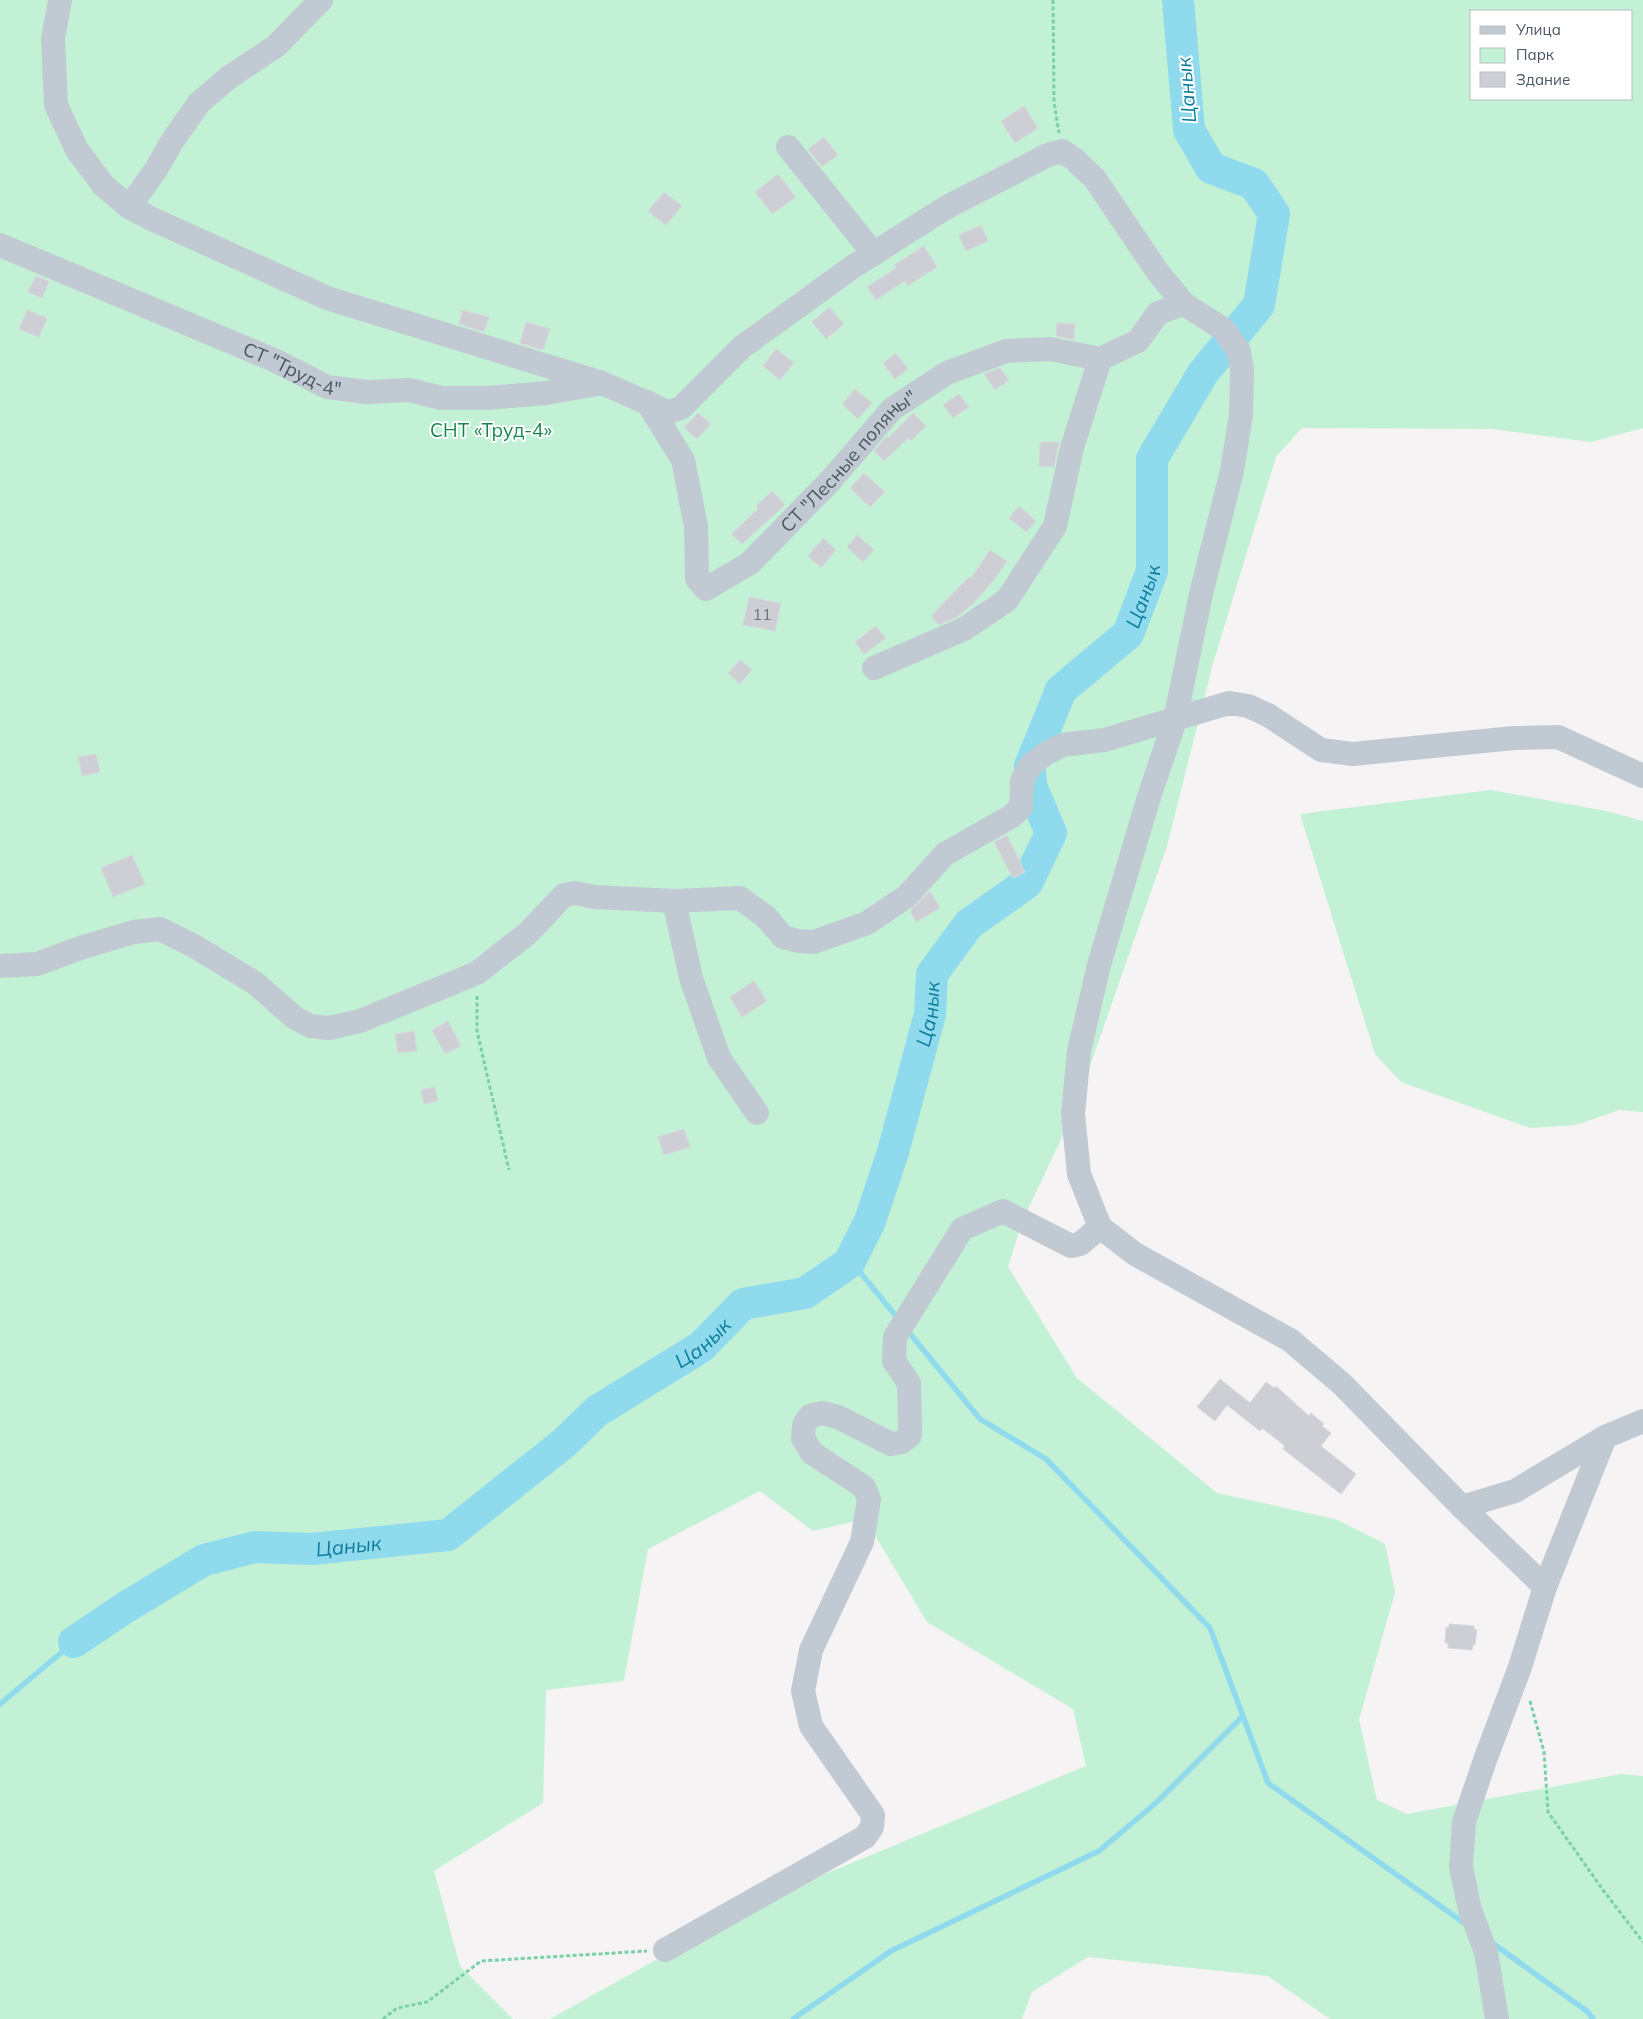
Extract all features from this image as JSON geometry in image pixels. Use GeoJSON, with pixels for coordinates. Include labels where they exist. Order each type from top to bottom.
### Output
{"type":"FeatureCollection","features":[{"type":"Feature","properties":{"kind":"street"},"geometry":{"type":"LineString","coordinates":[[60,0],[53,39],[56,105],[77,150],[104,186],[129,207],[327,298],[602,383],[668,412],[681,408],[742,346],[874,254],[947,208],[1048,155],[1062,151],[1095,178],[1157,271],[1184,304],[1223,329],[1238,351],[1242,370],[1241,415],[1232,471],[1201,594],[1174,720],[1099,965],[1080,1051],[1073,1114],[1078,1174],[1100,1227],[1135,1254],[1290,1340],[1342,1384],[1462,1507],[1544,1587]]}},
{"type":"Feature","properties":{"kind":"street"},"geometry":{"type":"LineString","coordinates":[[129,207],[155,172],[172,140],[199,103],[228,78],[276,46],[321,0]]}},
{"type":"Feature","properties":{"kind":"street"},"geometry":{"type":"LineString","coordinates":[[788,148],[874,254]]}},
{"type":"Feature","properties":{"kind":"street","name":"СТ \"Труд-4\""},"geometry":{"type":"LineString","coordinates":[[0,245],[274,360],[327,387],[367,392],[409,390],[441,398],[487,398],[546,393],[602,383]]}},
{"type":"Feature","properties":{"kind":"street"},"geometry":{"type":"LineString","coordinates":[[874,668],[964,629],[1007,600],[1054,526],[1072,448],[1100,359],[1138,341],[1158,313],[1184,304]]}},
{"type":"Feature","properties":{"kind":"street","name":"СТ \"Лесные поляны\""},"geometry":{"type":"LineString","coordinates":[[647,402],[683,460],[696,526],[697,579],[706,589],[750,563],[831,480],[892,409],[947,373],[1006,351],[1050,349],[1100,359]]}},
{"type":"Feature","properties":{"kind":"street"},"geometry":{"type":"LineString","coordinates":[[0,966],[37,964],[134,932],[160,929],[194,946],[255,983],[295,1018],[310,1026],[329,1028],[360,1022],[477,972],[528,933],[564,896],[575,893],[595,897],[674,901],[740,898],[766,917],[784,937],[798,941],[814,942],[867,923],[907,896],[945,854],[1012,816],[1021,807],[1022,781],[1030,766],[1045,754],[1063,745],[1104,740],[1229,703],[1248,706],[1268,715],[1321,750],[1353,754],[1514,738],[1558,738],[1643,776]]}},
{"type":"Feature","properties":{"kind":"street"},"geometry":{"type":"LineString","coordinates":[[674,901],[691,978],[719,1058],[757,1112]]}},
{"type":"Feature","properties":{"kind":"street"},"geometry":{"type":"LineString","coordinates":[[665,1950],[865,1838],[872,1827],[873,1816],[811,1726],[804,1690],[811,1650],[862,1542],[869,1499],[864,1487],[812,1453],[803,1438],[804,1425],[810,1416],[822,1413],[838,1417],[891,1444],[902,1442],[910,1435],[909,1383],[894,1361],[895,1336],[962,1229],[1003,1211],[1071,1246],[1080,1244],[1100,1227]]}},
{"type":"Feature","properties":{"kind":"street"},"geometry":{"type":"LineString","coordinates":[[1462,1507],[1516,1491],[1605,1437],[1643,1421]]}},
{"type":"Feature","properties":{"kind":"street"},"geometry":{"type":"LineString","coordinates":[[1498,2019],[1486,1952],[1470,1910],[1461,1867],[1464,1822],[1520,1667],[1544,1587],[1605,1437]]}},
{"type":"Feature","properties":{"kind":"path"},"geometry":{"type":"LineString","coordinates":[[1053,0],[1054,102],[1062,151]]}},
{"type":"Feature","properties":{"kind":"path"},"geometry":{"type":"LineString","coordinates":[[477,972],[477,1031],[509,1170]]}},
{"type":"Feature","properties":{"kind":"path"},"geometry":{"type":"LineString","coordinates":[[1520,1667],[1544,1752],[1548,1812],[1603,1890],[1643,1942]]}},
{"type":"Feature","properties":{"kind":"path"},"geometry":{"type":"LineString","coordinates":[[383,2019],[397,2008],[427,2002],[482,1961],[665,1950]]}},
{"type":"Feature","properties":{"kind":"green space","name":"СНТ «Труд-4»"},"geometry":{"type":"Polygon","coordinates":[[[0,0],[1643,0],[1643,428],[1591,442],[1492,429],[1302,428],[1276,457],[1212,667],[1167,846],[1073,1114],[1022,1222],[1008,1267],[1077,1378],[1217,1493],[1335,1519],[1385,1544],[1395,1592],[1359,1720],[1377,1800],[1407,1814],[1621,1774],[1643,1776],[1643,2019],[1330,2019],[1268,1976],[1088,1957],[1032,1992],[1022,2019],[550,2019],[767,1898],[1086,1766],[1073,1709],[927,1622],[865,1519],[813,1531],[760,1491],[648,1549],[624,1681],[546,1690],[543,1803],[434,1871],[460,1966],[513,2019],[0,2019],[0,0]]]}},
{"type":"Feature","properties":{"kind":"green space"},"geometry":{"type":"Polygon","coordinates":[[[1491,790],[1606,811],[1643,821],[1643,1112],[1619,1110],[1576,1125],[1530,1128],[1401,1082],[1375,1054],[1300,814],[1491,790]]]}},
{"type":"Feature","properties":{"kind":"building"},"geometry":{"type":"Polygon","coordinates":[[[1024,106],[1038,128],[1015,143],[1001,121],[1024,106]]]}},
{"type":"Feature","properties":{"kind":"building"},"geometry":{"type":"Polygon","coordinates":[[[824,137],[838,155],[822,167],[808,149],[824,137]]]}},
{"type":"Feature","properties":{"kind":"building"},"geometry":{"type":"Polygon","coordinates":[[[778,174],[796,197],[772,214],[755,192],[778,174]]]}},
{"type":"Feature","properties":{"kind":"building"},"geometry":{"type":"Polygon","coordinates":[[[664,192],[682,206],[666,225],[648,211],[664,192]]]}},
{"type":"Feature","properties":{"kind":"building"},"geometry":{"type":"Polygon","coordinates":[[[981,225],[988,241],[966,251],[959,235],[981,225]]]}},
{"type":"Feature","properties":{"kind":"building"},"geometry":{"type":"Polygon","coordinates":[[[924,246],[937,267],[907,286],[905,281],[876,300],[867,287],[896,268],[894,265],[924,246]]]}},
{"type":"Feature","properties":{"kind":"building"},"geometry":{"type":"Polygon","coordinates":[[[36,276],[49,281],[42,298],[28,292],[36,276]]]}},
{"type":"Feature","properties":{"kind":"building"},"geometry":{"type":"Polygon","coordinates":[[[829,307],[844,324],[826,339],[812,322],[829,307]]]}},
{"type":"Feature","properties":{"kind":"building"},"geometry":{"type":"Polygon","coordinates":[[[27,310],[47,318],[39,337],[19,329],[27,310]]]}},
{"type":"Feature","properties":{"kind":"building"},"geometry":{"type":"Polygon","coordinates":[[[462,310],[489,317],[484,332],[459,324],[462,310]]]}},
{"type":"Feature","properties":{"kind":"building"},"geometry":{"type":"Polygon","coordinates":[[[526,322],[550,329],[543,350],[520,343],[526,322]]]}},
{"type":"Feature","properties":{"kind":"building"},"geometry":{"type":"Polygon","coordinates":[[[1057,323],[1075,324],[1074,340],[1056,336],[1057,323]]]}},
{"type":"Feature","properties":{"kind":"building"},"geometry":{"type":"Polygon","coordinates":[[[776,349],[794,363],[780,380],[763,366],[776,349]]]}},
{"type":"Feature","properties":{"kind":"building"},"geometry":{"type":"Polygon","coordinates":[[[896,353],[908,369],[895,379],[883,363],[896,353]]]}},
{"type":"Feature","properties":{"kind":"building"},"geometry":{"type":"Polygon","coordinates":[[[1000,368],[1009,380],[995,390],[984,374],[1000,368]]]}},
{"type":"Feature","properties":{"kind":"building"},"geometry":{"type":"Polygon","coordinates":[[[855,389],[872,403],[858,419],[842,404],[855,389]]]}},
{"type":"Feature","properties":{"kind":"building"},"geometry":{"type":"Polygon","coordinates":[[[959,394],[969,407],[953,418],[943,405],[959,394]]]}},
{"type":"Feature","properties":{"kind":"building"},"geometry":{"type":"Polygon","coordinates":[[[698,413],[711,424],[697,439],[684,428],[698,413]]]}},
{"type":"Feature","properties":{"kind":"building"},"geometry":{"type":"Polygon","coordinates":[[[913,413],[926,426],[911,441],[908,438],[884,461],[874,451],[887,436],[888,438],[913,413]]]}},
{"type":"Feature","properties":{"kind":"building"},"geometry":{"type":"Polygon","coordinates":[[[1040,442],[1059,442],[1054,467],[1039,466],[1040,442]]]}},
{"type":"Feature","properties":{"kind":"building"},"geometry":{"type":"Polygon","coordinates":[[[864,473],[885,492],[870,507],[850,488],[864,473]]]}},
{"type":"Feature","properties":{"kind":"building"},"geometry":{"type":"Polygon","coordinates":[[[772,491],[785,505],[742,544],[731,534],[758,509],[756,506],[772,491]]]}},
{"type":"Feature","properties":{"kind":"building"},"geometry":{"type":"Polygon","coordinates":[[[1019,506],[1036,521],[1026,532],[1009,518],[1019,506]]]}},
{"type":"Feature","properties":{"kind":"building"},"geometry":{"type":"Polygon","coordinates":[[[857,535],[874,550],[863,562],[847,547],[857,535]]]}},
{"type":"Feature","properties":{"kind":"building"},"geometry":{"type":"Polygon","coordinates":[[[823,538],[836,550],[821,568],[808,556],[823,538]]]}},
{"type":"Feature","properties":{"kind":"building"},"geometry":{"type":"Polygon","coordinates":[[[990,550],[1007,561],[994,580],[973,604],[957,617],[939,625],[931,616],[969,577],[971,578],[990,550]]]}},
{"type":"Feature","properties":{"kind":"building"},"geometry":{"type":"Polygon","coordinates":[[[749,597],[781,603],[775,631],[743,625],[749,597]]]}},
{"type":"Feature","properties":{"kind":"building"},"geometry":{"type":"Polygon","coordinates":[[[876,626],[886,638],[864,654],[855,642],[876,626]]]}},
{"type":"Feature","properties":{"kind":"building"},"geometry":{"type":"Polygon","coordinates":[[[740,660],[752,670],[740,684],[728,673],[740,660]]]}},
{"type":"Feature","properties":{"kind":"building"},"geometry":{"type":"Polygon","coordinates":[[[96,754],[100,772],[82,776],[78,757],[96,754]]]}},
{"type":"Feature","properties":{"kind":"building"},"geometry":{"type":"Polygon","coordinates":[[[1007,835],[1025,872],[1013,878],[994,842],[1007,835]]]}},
{"type":"Feature","properties":{"kind":"building"},"geometry":{"type":"Polygon","coordinates":[[[132,855],[145,884],[113,897],[101,868],[132,855]]]}},
{"type":"Feature","properties":{"kind":"building"},"geometry":{"type":"Polygon","coordinates":[[[930,891],[940,908],[916,922],[910,911],[930,891]]]}},
{"type":"Feature","properties":{"kind":"building"},"geometry":{"type":"Polygon","coordinates":[[[754,981],[767,1001],[742,1017],[730,997],[754,981]]]}},
{"type":"Feature","properties":{"kind":"building"},"geometry":{"type":"Polygon","coordinates":[[[448,1021],[461,1046],[445,1054],[432,1030],[448,1021]]]}},
{"type":"Feature","properties":{"kind":"building"},"geometry":{"type":"Polygon","coordinates":[[[414,1031],[417,1051],[398,1053],[395,1034],[414,1031]]]}},
{"type":"Feature","properties":{"kind":"building"},"geometry":{"type":"Polygon","coordinates":[[[435,1087],[438,1101],[424,1104],[421,1090],[435,1087]]]}},
{"type":"Feature","properties":{"kind":"building"},"geometry":{"type":"Polygon","coordinates":[[[684,1129],[690,1147],[664,1155],[658,1137],[684,1129]]]}},
{"type":"Feature","properties":{"kind":"building"},"geometry":{"type":"Polygon","coordinates":[[[1220,1379],[1250,1403],[1266,1382],[1274,1388],[1276,1386],[1309,1416],[1311,1413],[1324,1424],[1322,1426],[1331,1433],[1321,1446],[1356,1474],[1341,1494],[1283,1449],[1285,1446],[1262,1428],[1260,1431],[1227,1405],[1215,1421],[1197,1407],[1220,1379]]]}},
{"type":"Feature","properties":{"kind":"building"},"geometry":{"type":"Polygon","coordinates":[[[1449,1624],[1474,1626],[1474,1629],[1477,1630],[1475,1645],[1473,1645],[1472,1650],[1448,1648],[1448,1643],[1445,1643],[1446,1627],[1449,1628],[1449,1624]]]}},
{"type":"Feature","properties":{"kind":"waterway","name":"Цанык"},"geometry":{"type":"LineString","coordinates":[[74,1642],[126,1607],[204,1560],[255,1547],[312,1549],[448,1535],[564,1443],[597,1411],[701,1347],[743,1304],[805,1293],[849,1263],[870,1221],[893,1152],[930,1014],[932,974],[969,924],[1027,883],[1051,833],[1031,786],[1030,766],[1061,690],[1128,634],[1152,571],[1152,459],[1203,373],[1259,305],[1274,214],[1254,184],[1211,168],[1189,130],[1178,0]]}},
{"type":"Feature","properties":{"kind":"waterway"},"geometry":{"type":"LineString","coordinates":[[850,1260],[900,1321]]}},
{"type":"Feature","properties":{"kind":"waterway"},"geometry":{"type":"LineString","coordinates":[[907,1330],[980,1419],[1046,1459],[1210,1628],[1268,1783],[1467,1925]]}},
{"type":"Feature","properties":{"kind":"waterway"},"geometry":{"type":"LineString","coordinates":[[0,1704],[74,1642]]}},
{"type":"Feature","properties":{"kind":"waterway"},"geometry":{"type":"LineString","coordinates":[[793,2019],[891,1951],[1099,1851],[1157,1802],[1243,1716]]}},
{"type":"Feature","properties":{"kind":"waterway"},"geometry":{"type":"LineString","coordinates":[[1491,1942],[1588,2012],[1593,2019]]}}]}
